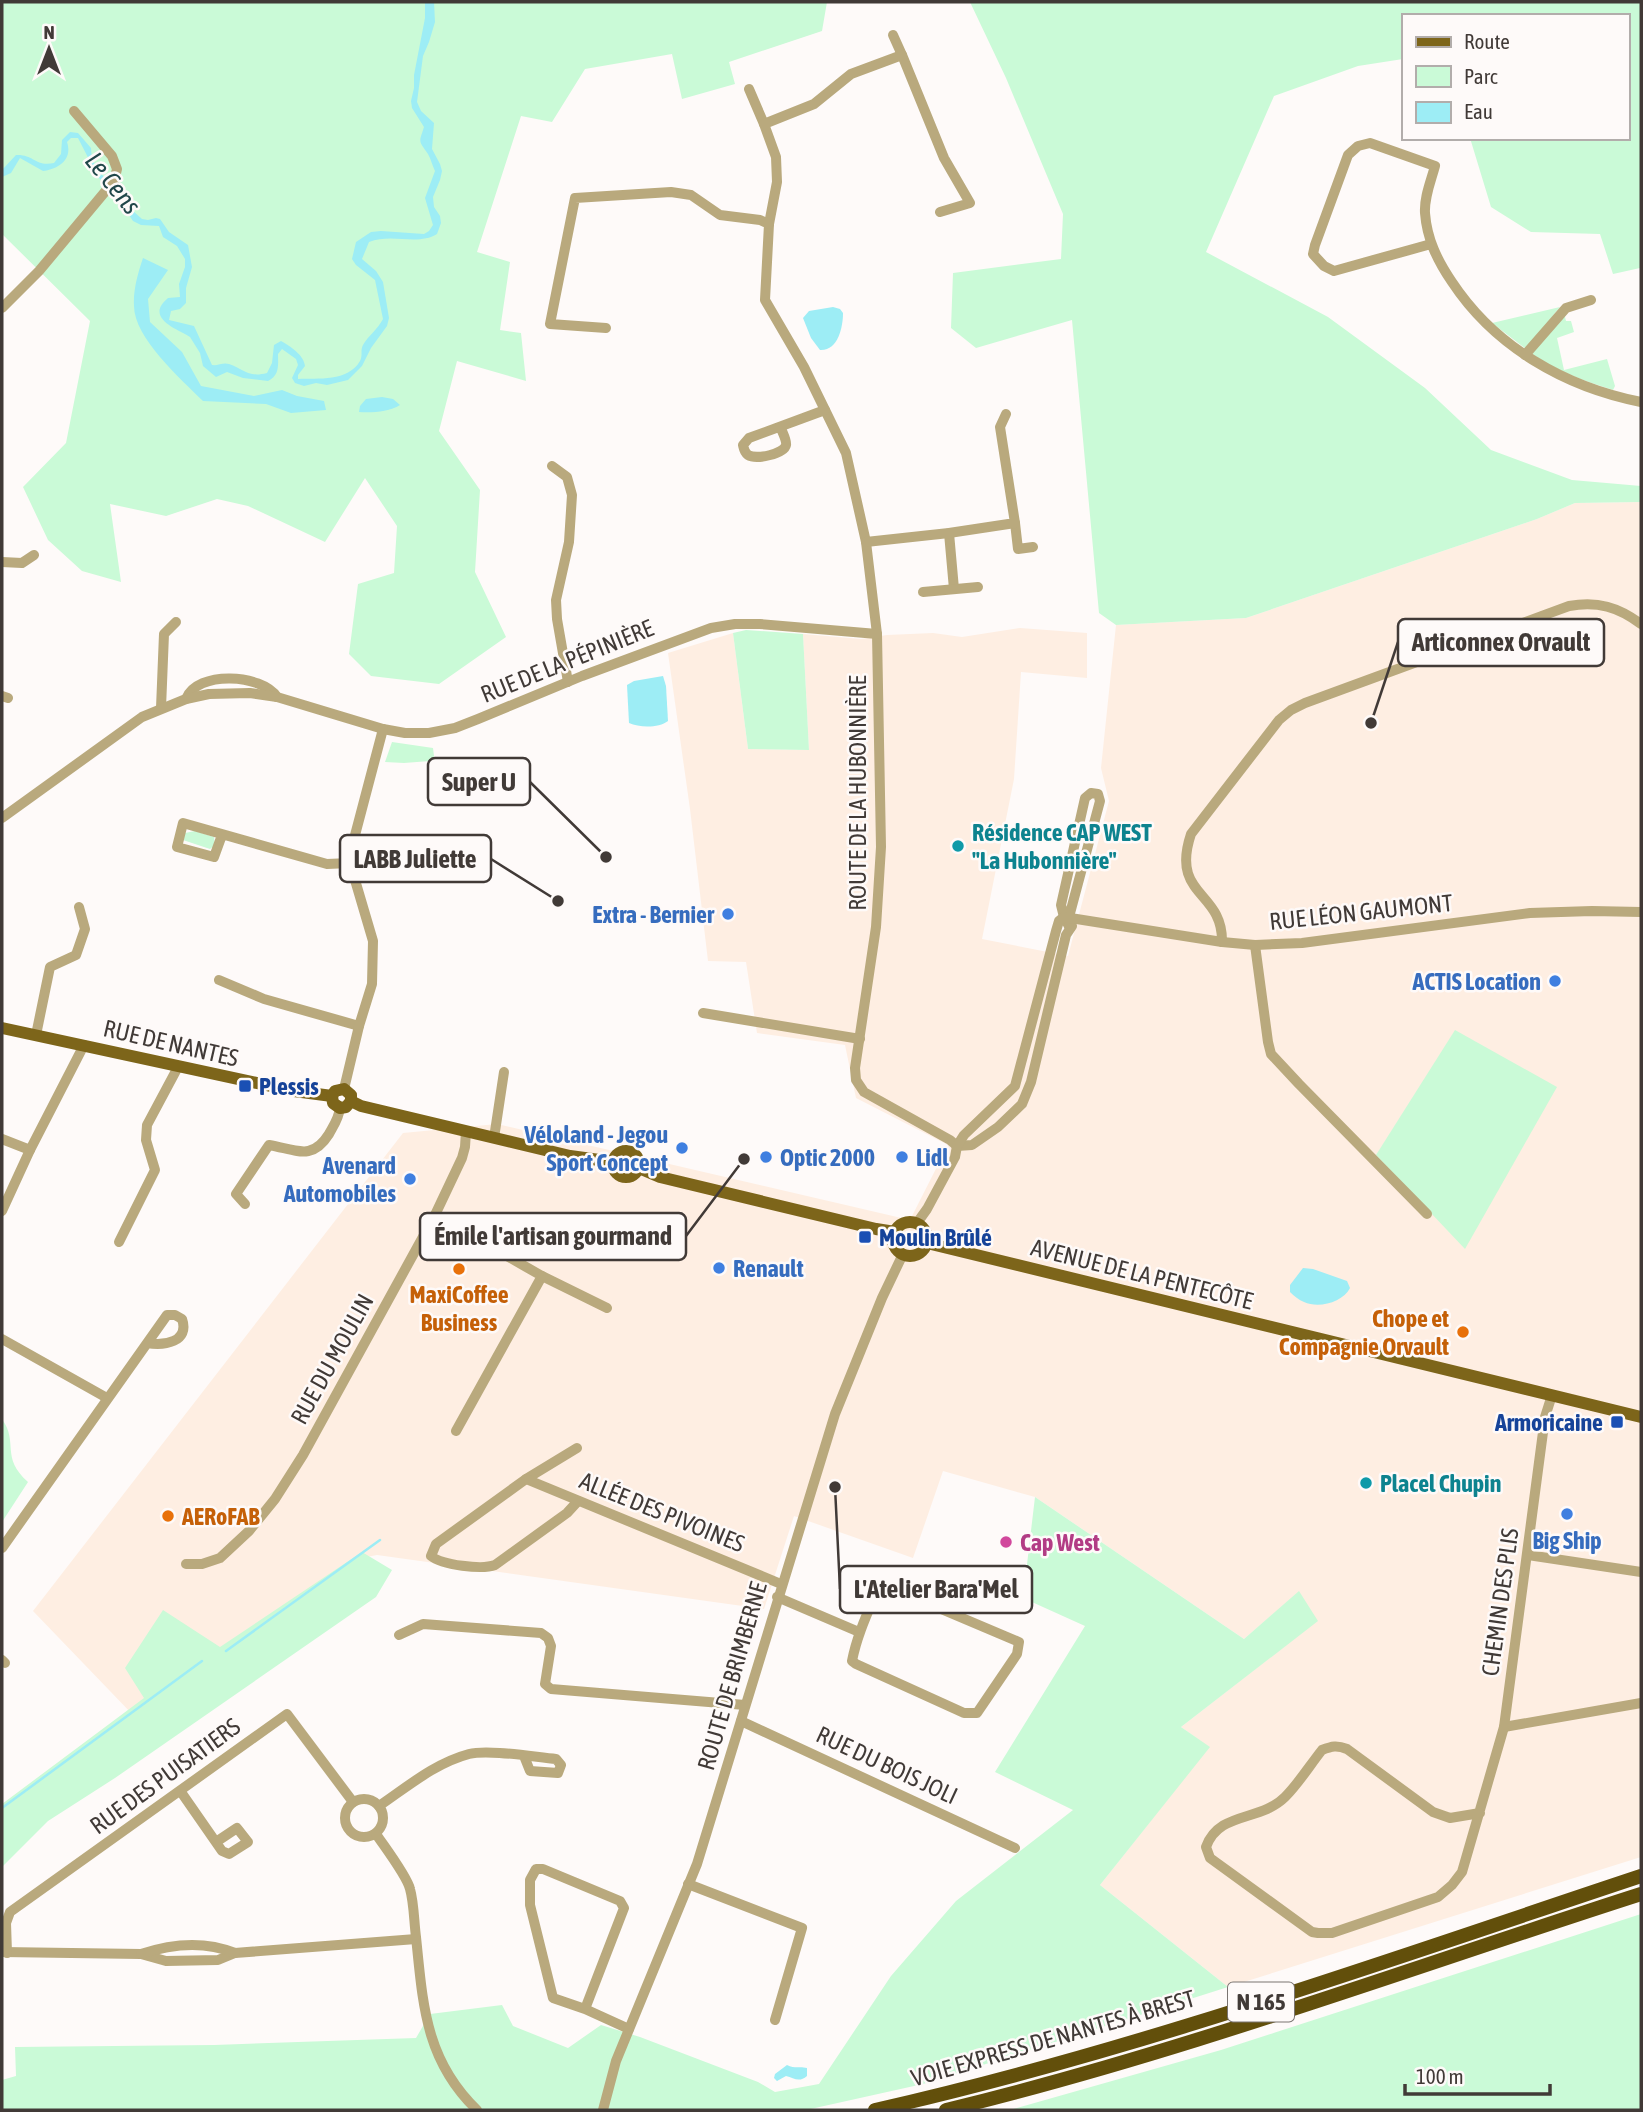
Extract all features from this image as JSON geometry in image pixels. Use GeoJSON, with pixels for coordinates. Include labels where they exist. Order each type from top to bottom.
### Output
{"type":"FeatureCollection","features":[{"type":"Feature","properties":{"kind":"highway","name":"VOIE EXPRESS DE NANTES À BREST"},"geometry":{"type":"LineString","coordinates":[[875,2110],[1031,2071],[1218,2015],[1641,1876]]}},
{"type":"Feature","properties":{"kind":"highway","name":"VOIE EXPRESS DE NANTES À BREST"},"geometry":{"type":"LineString","coordinates":[[946,2110],[1234,2028],[1641,1894]]}},
{"type":"Feature","properties":{"kind":"main road","name":"RUE DE NANTES"},"geometry":{"type":"LineString","coordinates":[[2,1028],[294,1091],[332,1096]]}},
{"type":"Feature","properties":{"kind":"main road"},"geometry":{"type":"LineString","coordinates":[[346,1105],[351,1095],[344,1089],[335,1091],[332,1096],[335,1105],[361,1106],[570,1156],[614,1162]]}},
{"type":"Feature","properties":{"kind":"main road"},"geometry":{"type":"LineString","coordinates":[[628,1151],[638,1157],[639,1168],[629,1176],[621,1175],[615,1170],[614,1162],[620,1152],[628,1151]]}},
{"type":"Feature","properties":{"kind":"main road"},"geometry":{"type":"LineString","coordinates":[[639,1168],[660,1177],[895,1232]]}},
{"type":"Feature","properties":{"kind":"main road"},"geometry":{"type":"LineString","coordinates":[[906,1222],[917,1223],[924,1229],[927,1243],[917,1254],[902,1254],[893,1242],[897,1227],[906,1222]]}},
{"type":"Feature","properties":{"kind":"main road","name":"AVENUE DE LA PENTECÔTE"},"geometry":{"type":"LineString","coordinates":[[927,1243],[1641,1417]]}},
{"type":"Feature","properties":{"kind":"street"},"geometry":{"type":"LineString","coordinates":[[893,35],[944,158],[970,203],[940,212]]}},
{"type":"Feature","properties":{"kind":"street"},"geometry":{"type":"LineString","coordinates":[[764,124],[814,104],[851,74],[902,55]]}},
{"type":"Feature","properties":{"kind":"street","name":"ROUTE DE LA HUBONNIÈRE"},"geometry":{"type":"LineString","coordinates":[[749,89],[775,157],[778,182],[769,224],[765,300],[804,367],[846,453],[866,542],[877,634],[881,847],[876,927],[855,1068],[856,1080],[864,1092],[957,1146]]}},
{"type":"Feature","properties":{"kind":"street"},"geometry":{"type":"LineString","coordinates":[[2,308],[39,271],[114,181],[117,169],[112,156],[74,111]]}},
{"type":"Feature","properties":{"kind":"street"},"geometry":{"type":"LineString","coordinates":[[1431,244],[1334,271],[1324,265],[1313,251],[1348,155],[1353,149],[1370,143],[1435,166],[1426,196],[1425,211],[1431,244],[1442,268],[1464,301],[1484,322],[1525,355],[1565,378],[1614,397],[1641,402]]}},
{"type":"Feature","properties":{"kind":"street"},"geometry":{"type":"LineString","coordinates":[[606,328],[550,324],[575,198],[671,192],[691,195],[720,215],[760,220],[769,224]]}},
{"type":"Feature","properties":{"kind":"street"},"geometry":{"type":"LineString","coordinates":[[1525,355],[1566,308],[1591,300]]}},
{"type":"Feature","properties":{"kind":"street"},"geometry":{"type":"LineString","coordinates":[[780,428],[825,410]]}},
{"type":"Feature","properties":{"kind":"street"},"geometry":{"type":"LineString","coordinates":[[1006,414],[1000,427],[1018,549],[1033,547]]}},
{"type":"Feature","properties":{"kind":"street"},"geometry":{"type":"LineString","coordinates":[[552,466],[567,477],[572,495],[569,542],[556,600],[568,682]]}},
{"type":"Feature","properties":{"kind":"street"},"geometry":{"type":"LineString","coordinates":[[866,542],[1015,523]]}},
{"type":"Feature","properties":{"kind":"street"},"geometry":{"type":"LineString","coordinates":[[949,533],[954,589]]}},
{"type":"Feature","properties":{"kind":"street"},"geometry":{"type":"LineString","coordinates":[[2,562],[22,563],[34,555]]}},
{"type":"Feature","properties":{"kind":"street"},"geometry":{"type":"LineString","coordinates":[[923,593],[978,587]]}},
{"type":"Feature","properties":{"kind":"street"},"geometry":{"type":"LineString","coordinates":[[1222,942],[1222,929],[1216,913],[1190,881],[1185,867],[1185,850],[1191,834],[1279,720],[1291,710],[1569,606],[1596,604],[1613,607],[1641,624]]}},
{"type":"Feature","properties":{"kind":"street"},"geometry":{"type":"LineString","coordinates":[[161,708],[164,634],[176,622]]}},
{"type":"Feature","properties":{"kind":"street","name":"RUE DE LA PÉPINIÈRE"},"geometry":{"type":"LineString","coordinates":[[2,818],[142,717],[186,699],[209,694],[277,697],[383,729],[429,733],[455,728],[682,638],[735,624],[877,634]]}},
{"type":"Feature","properties":{"kind":"street"},"geometry":{"type":"LineString","coordinates":[[344,1089],[372,984],[373,941],[350,863],[383,729]]}},
{"type":"Feature","properties":{"kind":"street"},"geometry":{"type":"LineString","coordinates":[[917,1223],[956,1157],[957,1146],[964,1135],[1015,1086],[1066,923],[1100,801],[1098,794],[1091,793],[1085,798],[1061,905],[1066,923],[1031,1082],[1022,1104],[1004,1122],[972,1145],[957,1146]]}},
{"type":"Feature","properties":{"kind":"street"},"geometry":{"type":"LineString","coordinates":[[222,835],[214,857],[177,847],[183,823],[327,864],[350,863]]}},
{"type":"Feature","properties":{"kind":"street"},"geometry":{"type":"LineString","coordinates":[[36,1035],[50,967],[76,956],[85,929],[79,907]]}},
{"type":"Feature","properties":{"kind":"street","name":"RUE LÉON GAUMONT"},"geometry":{"type":"LineString","coordinates":[[1066,923],[1087,921],[1255,945],[1302,943],[1530,913],[1641,912]]}},
{"type":"Feature","properties":{"kind":"street"},"geometry":{"type":"LineString","coordinates":[[1255,945],[1271,1054],[1427,1214]]}},
{"type":"Feature","properties":{"kind":"street"},"geometry":{"type":"LineString","coordinates":[[219,980],[264,999],[359,1026]]}},
{"type":"Feature","properties":{"kind":"street"},"geometry":{"type":"LineString","coordinates":[[703,1013],[860,1039]]}},
{"type":"Feature","properties":{"kind":"street"},"geometry":{"type":"LineString","coordinates":[[2,1211],[84,1045]]}},
{"type":"Feature","properties":{"kind":"street"},"geometry":{"type":"LineString","coordinates":[[119,1242],[155,1170],[146,1140],[148,1125],[178,1067]]}},
{"type":"Feature","properties":{"kind":"street"},"geometry":{"type":"LineString","coordinates":[[494,1138],[504,1072]]}},
{"type":"Feature","properties":{"kind":"street"},"geometry":{"type":"LineString","coordinates":[[245,1204],[236,1194],[270,1145],[309,1152],[315,1150],[321,1146],[346,1105]]}},
{"type":"Feature","properties":{"kind":"street"},"geometry":{"type":"LineString","coordinates":[[992,1108],[1005,1108],[1009,1112],[1004,1122]]}},
{"type":"Feature","properties":{"kind":"street"},"geometry":{"type":"LineString","coordinates":[[992,1108],[990,1120],[1004,1122]]}},
{"type":"Feature","properties":{"kind":"street","name":"RUE DU MOULIN"},"geometry":{"type":"LineString","coordinates":[[186,1564],[202,1564],[220,1558],[249,1531],[275,1499],[303,1455],[435,1215],[461,1158],[466,1131]]}},
{"type":"Feature","properties":{"kind":"street"},"geometry":{"type":"LineString","coordinates":[[2,1139],[30,1150]]}},
{"type":"Feature","properties":{"kind":"street"},"geometry":{"type":"LineString","coordinates":[[435,1215],[542,1276],[607,1308]]}},
{"type":"Feature","properties":{"kind":"street","name":"ROUTE DE BRIMBERNE"},"geometry":{"type":"LineString","coordinates":[[603,2110],[616,2061],[696,1864],[835,1414],[902,1254]]}},
{"type":"Feature","properties":{"kind":"street"},"geometry":{"type":"LineString","coordinates":[[456,1431],[542,1276]]}},
{"type":"Feature","properties":{"kind":"street"},"geometry":{"type":"LineString","coordinates":[[2,1339],[107,1398]]}},
{"type":"Feature","properties":{"kind":"street"},"geometry":{"type":"LineString","coordinates":[[2,1548],[147,1343]]}},
{"type":"Feature","properties":{"kind":"street","name":"CHEMIN DES PLIS"},"geometry":{"type":"LineString","coordinates":[[1480,1813],[1450,1818],[1433,1812],[1347,1749],[1331,1746],[1322,1750],[1285,1797],[1269,1808],[1221,1825],[1210,1835],[1206,1847],[1210,1858],[1312,1931],[1332,1933],[1438,1897],[1462,1872],[1480,1813],[1504,1727],[1544,1423],[1552,1395]]}},
{"type":"Feature","properties":{"kind":"street"},"geometry":{"type":"LineString","coordinates":[[577,1448],[526,1479],[436,1544],[431,1556],[437,1561],[489,1567],[495,1565],[567,1513],[578,1501]]}},
{"type":"Feature","properties":{"kind":"street","name":"ALLÉE DES PIVOINES"},"geometry":{"type":"LineString","coordinates":[[526,1479],[781,1584]]}},
{"type":"Feature","properties":{"kind":"street"},"geometry":{"type":"LineString","coordinates":[[1528,1555],[1641,1572]]}},
{"type":"Feature","properties":{"kind":"street"},"geometry":{"type":"LineString","coordinates":[[882,1584],[1019,1642],[1017,1654],[976,1713],[964,1713],[852,1661],[859,1642],[859,1632],[882,1584]]}},
{"type":"Feature","properties":{"kind":"street"},"geometry":{"type":"LineString","coordinates":[[777,1597],[859,1632]]}},
{"type":"Feature","properties":{"kind":"street"},"geometry":{"type":"LineString","coordinates":[[399,1635],[423,1624],[541,1633],[548,1638],[551,1647],[545,1684],[551,1689],[745,1705]]}},
{"type":"Feature","properties":{"kind":"street"},"geometry":{"type":"LineString","coordinates":[[1504,1727],[1641,1703]]}},
{"type":"Feature","properties":{"kind":"street","name":"RUE DES PUISATIERS"},"geometry":{"type":"LineString","coordinates":[[4,1952],[6,1923],[10,1912],[288,1714],[353,1802]]}},
{"type":"Feature","properties":{"kind":"street","name":"RUE DU BOIS JOLI"},"geometry":{"type":"LineString","coordinates":[[741,1721],[1015,1848]]}},
{"type":"Feature","properties":{"kind":"street"},"geometry":{"type":"LineString","coordinates":[[379,1806],[438,1766],[471,1753],[524,1756]]}},
{"type":"Feature","properties":{"kind":"street"},"geometry":{"type":"LineString","coordinates":[[181,1792],[216,1842]]}},
{"type":"Feature","properties":{"kind":"street"},"geometry":{"type":"LineString","coordinates":[[370,1800],[379,1806],[383,1811],[383,1824],[376,1834],[364,1838],[348,1829],[345,1818],[353,1802],[370,1800]]}},
{"type":"Feature","properties":{"kind":"street"},"geometry":{"type":"LineString","coordinates":[[376,1834],[410,1887],[423,2008],[431,2038],[444,2068],[459,2091],[477,2110]]}},
{"type":"Feature","properties":{"kind":"street"},"geometry":{"type":"LineString","coordinates":[[585,2010],[624,1908],[620,1900],[536,1869],[530,1880],[530,1905],[553,1998],[629,2029]]}},
{"type":"Feature","properties":{"kind":"street"},"geometry":{"type":"LineString","coordinates":[[688,1884],[802,1928],[775,2020]]}},
{"type":"Feature","properties":{"kind":"street"},"geometry":{"type":"LineString","coordinates":[[4,1952],[141,1954],[163,1947],[216,1945],[235,1952],[416,1939]]}},
{"type":"Feature","properties":{"kind":"shaded area"},"geometry":{"type":"Polygon","coordinates":[[[1641,502],[1641,1857],[1228,1987],[1100,1885],[1209,1747],[1181,1727],[1317,1621],[1299,1592],[1244,1639],[1035,1497],[943,1471],[913,1558],[794,1516],[764,1609],[377,1555],[351,1560],[134,1716],[33,1611],[403,1133],[497,1124],[910,1220],[948,1145],[856,1098],[845,1045],[757,1033],[746,962],[708,961],[668,653],[733,633],[748,749],[809,750],[803,634],[861,639],[933,633],[962,637],[1020,628],[1087,633],[1087,678],[1021,672],[1014,779],[982,939],[1068,956],[1109,801],[1101,768],[1116,625],[1246,618],[1537,519],[1575,503],[1641,502]]]}},
{"type":"Feature","properties":{"kind":"green space"},"geometry":{"type":"Polygon","coordinates":[[[2,2],[827,2],[822,31],[729,62],[735,84],[682,99],[672,54],[585,69],[552,122],[521,116],[477,252],[510,262],[500,330],[521,333],[526,381],[457,361],[439,431],[480,490],[475,572],[506,637],[439,684],[371,676],[349,654],[358,584],[394,573],[397,526],[365,478],[325,542],[248,506],[217,499],[166,516],[110,504],[121,582],[82,571],[48,540],[23,487],[66,443],[90,321],[2,234],[2,2]]]}},
{"type":"Feature","properties":{"kind":"green space"},"geometry":{"type":"Polygon","coordinates":[[[970,2],[1641,2],[1641,270],[1640,268],[1613,274],[1600,234],[1531,232],[1491,207],[1471,140],[1629,140],[1629,14],[1402,14],[1402,59],[1358,66],[1274,96],[1206,252],[1328,317],[1425,388],[1491,450],[1572,480],[1641,486],[1641,502],[1575,503],[1537,519],[1246,618],[1116,625],[1099,613],[1072,320],[976,348],[951,328],[953,273],[1061,259],[1063,214],[1006,78],[970,2]]]}},
{"type":"Feature","properties":{"kind":"green space"},"geometry":{"type":"Polygon","coordinates":[[[1560,307],[1526,349],[1492,323],[1560,307]]]}},
{"type":"Feature","properties":{"kind":"green space"},"geometry":{"type":"Polygon","coordinates":[[[1564,313],[1566,321],[1571,321],[1574,332],[1557,338],[1564,370],[1607,359],[1615,386],[1613,390],[1571,375],[1532,354],[1564,313]]]}},
{"type":"Feature","properties":{"kind":"green space"},"geometry":{"type":"Polygon","coordinates":[[[746,630],[803,634],[809,750],[748,749],[733,633],[746,630]]]}},
{"type":"Feature","properties":{"kind":"green space"},"geometry":{"type":"Polygon","coordinates":[[[392,742],[433,748],[436,772],[431,773],[430,761],[385,762],[392,742]]]}},
{"type":"Feature","properties":{"kind":"green space"},"geometry":{"type":"Polygon","coordinates":[[[195,831],[214,837],[215,845],[210,849],[183,840],[185,833],[195,831]]]}},
{"type":"Feature","properties":{"kind":"green space"},"geometry":{"type":"Polygon","coordinates":[[[1455,1030],[1557,1087],[1465,1249],[1376,1155],[1455,1030]]]}},
{"type":"Feature","properties":{"kind":"green space"},"geometry":{"type":"Polygon","coordinates":[[[2,1419],[9,1435],[15,1465],[28,1482],[2,1522],[2,1419]]]}},
{"type":"Feature","properties":{"kind":"green space"},"geometry":{"type":"Polygon","coordinates":[[[1035,1497],[1244,1639],[1299,1591],[1318,1621],[1181,1727],[1210,1747],[1100,1885],[1228,1987],[923,2084],[806,2110],[2,2110],[2,2080],[16,2076],[15,2047],[214,2045],[416,2038],[430,2014],[502,2005],[513,2026],[568,2048],[601,2025],[758,2082],[775,2092],[819,2084],[891,1976],[956,1901],[1073,1810],[995,1772],[1085,1626],[1023,1598],[1035,1497]]]}},
{"type":"Feature","properties":{"kind":"green space"},"geometry":{"type":"Polygon","coordinates":[[[362,1552],[392,1570],[376,1597],[115,1778],[48,1821],[2,1867],[2,1804],[144,1698],[125,1668],[163,1610],[220,1647],[362,1552]]]}},
{"type":"Feature","properties":{"kind":"green space"},"geometry":{"type":"Polygon","coordinates":[[[1641,1914],[1641,2110],[1010,2110],[1221,2050],[1641,1914]]]}},
{"type":"Feature","properties":{"kind":"water"},"geometry":{"type":"Polygon","coordinates":[[[425,2],[434,2],[435,22],[423,56],[417,102],[421,111],[434,123],[432,149],[442,171],[433,197],[441,223],[437,234],[430,237],[369,242],[362,259],[376,271],[383,282],[389,318],[387,326],[362,366],[348,380],[327,385],[316,383],[304,386],[295,383],[292,378],[298,365],[296,359],[282,349],[278,354],[276,373],[268,381],[243,378],[227,372],[216,377],[203,366],[200,353],[190,337],[165,322],[159,311],[168,298],[180,297],[179,284],[185,259],[177,246],[163,237],[159,226],[141,225],[133,221],[113,191],[98,177],[78,138],[71,138],[67,142],[68,154],[59,166],[43,171],[20,158],[11,173],[2,177],[2,170],[16,155],[27,156],[43,163],[54,163],[61,154],[62,140],[70,132],[78,133],[91,148],[92,160],[101,174],[133,211],[142,219],[160,219],[169,232],[188,245],[192,267],[186,288],[186,303],[180,309],[171,311],[169,320],[194,326],[212,365],[227,364],[251,374],[267,373],[272,363],[274,345],[281,341],[296,351],[304,362],[305,366],[298,379],[332,378],[348,373],[360,361],[363,345],[383,319],[375,280],[352,259],[356,242],[371,232],[424,234],[433,225],[425,198],[435,171],[421,144],[424,127],[412,108],[411,101],[425,18],[425,2]]]}},
{"type":"Feature","properties":{"kind":"water"},"geometry":{"type":"Polygon","coordinates":[[[143,258],[168,270],[148,299],[150,322],[182,352],[201,386],[254,396],[282,390],[324,401],[326,410],[291,413],[266,404],[203,401],[160,357],[136,318],[134,294],[143,258]]]}},
{"type":"Feature","properties":{"kind":"water"},"geometry":{"type":"Polygon","coordinates":[[[833,307],[843,313],[842,325],[831,347],[820,350],[811,338],[803,318],[809,311],[833,307]]]}},
{"type":"Feature","properties":{"kind":"water"},"geometry":{"type":"Polygon","coordinates":[[[366,399],[393,399],[400,405],[380,412],[359,412],[366,399]]]}},
{"type":"Feature","properties":{"kind":"water"},"geometry":{"type":"Polygon","coordinates":[[[663,676],[668,721],[649,726],[629,723],[627,685],[634,681],[663,676]]]}},
{"type":"Feature","properties":{"kind":"water"},"geometry":{"type":"Polygon","coordinates":[[[1303,1268],[1347,1281],[1350,1288],[1342,1297],[1330,1303],[1317,1305],[1304,1302],[1290,1292],[1290,1285],[1303,1268]]]}},
{"type":"Feature","properties":{"kind":"water"},"geometry":{"type":"Polygon","coordinates":[[[787,2065],[807,2068],[807,2076],[799,2080],[786,2076],[777,2081],[775,2074],[787,2065]]]}},
{"type":"Feature","properties":{"kind":"waterway"},"geometry":{"type":"LineString","coordinates":[[226,1651],[380,1540]]}},
{"type":"Feature","properties":{"kind":"waterway"},"geometry":{"type":"LineString","coordinates":[[2,1808],[202,1661]]}},
{"type":"Feature","properties":{"kind":"place","name":"Articonnex Orvault"},"geometry":{"type":"Point","coordinates":[1371,723]}},
{"type":"Feature","properties":{"kind":"place","name":"Résidence CAP WEST \"La Hubonnière\""},"geometry":{"type":"Point","coordinates":[958,846]}},
{"type":"Feature","properties":{"kind":"place","name":"Super U"},"geometry":{"type":"Point","coordinates":[606,857]}},
{"type":"Feature","properties":{"kind":"place","name":"LABB Juliette"},"geometry":{"type":"Point","coordinates":[558,901]}},
{"type":"Feature","properties":{"kind":"place","name":"Extra - Bernier"},"geometry":{"type":"Point","coordinates":[728,914]}},
{"type":"Feature","properties":{"kind":"place","name":"ACTIS Location"},"geometry":{"type":"Point","coordinates":[1555,981]}},
{"type":"Feature","properties":{"kind":"place","name":"Plessis"},"geometry":{"type":"Point","coordinates":[245,1086]}},
{"type":"Feature","properties":{"kind":"place","name":"Véloland - Jegou Sport Concept"},"geometry":{"type":"Point","coordinates":[682,1148]}},
{"type":"Feature","properties":{"kind":"place","name":"Optic 2000"},"geometry":{"type":"Point","coordinates":[766,1157]}},
{"type":"Feature","properties":{"kind":"place","name":"Lidl"},"geometry":{"type":"Point","coordinates":[902,1157]}},
{"type":"Feature","properties":{"kind":"place","name":"Émile l'artisan gourmand"},"geometry":{"type":"Point","coordinates":[744,1159]}},
{"type":"Feature","properties":{"kind":"place","name":"Avenard Automobiles"},"geometry":{"type":"Point","coordinates":[410,1179]}},
{"type":"Feature","properties":{"kind":"place","name":"Moulin Brûlé"},"geometry":{"type":"Point","coordinates":[865,1237]}},
{"type":"Feature","properties":{"kind":"place","name":"Renault"},"geometry":{"type":"Point","coordinates":[719,1268]}},
{"type":"Feature","properties":{"kind":"place","name":"MaxiCoffee Business"},"geometry":{"type":"Point","coordinates":[459,1269]}},
{"type":"Feature","properties":{"kind":"place","name":"Chope et Compagnie Orvault"},"geometry":{"type":"Point","coordinates":[1463,1332]}},
{"type":"Feature","properties":{"kind":"place","name":"Armoricaine"},"geometry":{"type":"Point","coordinates":[1617,1422]}},
{"type":"Feature","properties":{"kind":"place","name":"Placel Chupin"},"geometry":{"type":"Point","coordinates":[1366,1483]}},
{"type":"Feature","properties":{"kind":"place","name":"L'Atelier Bara'Mel"},"geometry":{"type":"Point","coordinates":[835,1487]}},
{"type":"Feature","properties":{"kind":"place","name":"Big Ship"},"geometry":{"type":"Point","coordinates":[1567,1514]}},
{"type":"Feature","properties":{"kind":"place","name":"AERoFAB"},"geometry":{"type":"Point","coordinates":[168,1516]}},
{"type":"Feature","properties":{"kind":"place","name":"Cap West"},"geometry":{"type":"Point","coordinates":[1006,1542]}},
{"type":"Feature","properties":{"kind":"water label","name":"Le Cens"},"geometry":{"type":"Point","coordinates":[113,183]}}]}
